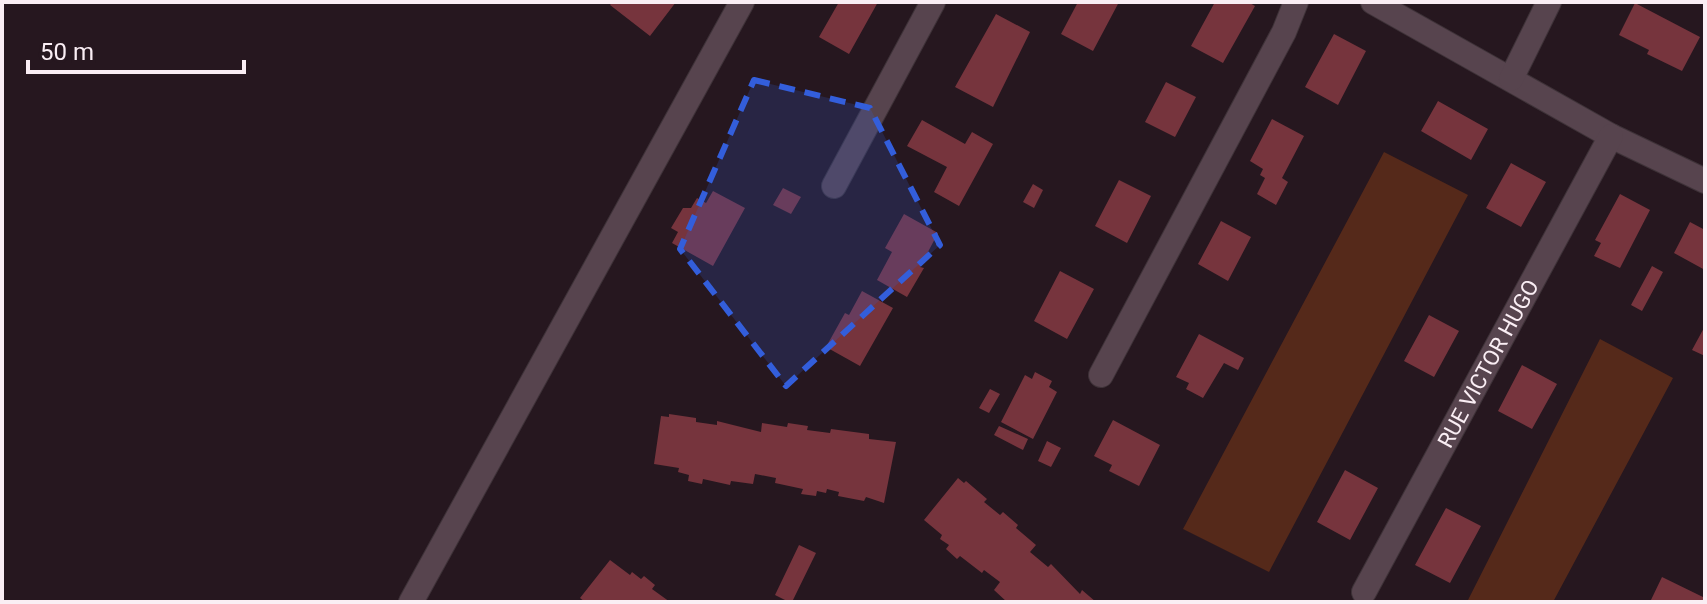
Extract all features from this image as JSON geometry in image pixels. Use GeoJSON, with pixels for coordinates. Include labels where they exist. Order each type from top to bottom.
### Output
{"type":"FeatureCollection","features":[{"type":"Feature","properties":{"kind":"street"},"geometry":{"type":"LineString","coordinates":[[411,602],[742,2]]}},
{"type":"Feature","properties":{"kind":"street"},"geometry":{"type":"LineString","coordinates":[[834,186],[933,2]]}},
{"type":"Feature","properties":{"kind":"street"},"geometry":{"type":"LineString","coordinates":[[1101,375],[1284,32],[1296,2]]}},
{"type":"Feature","properties":{"kind":"street"},"geometry":{"type":"LineString","coordinates":[[1373,2],[1611,136],[1705,181]]}},
{"type":"Feature","properties":{"kind":"street"},"geometry":{"type":"LineString","coordinates":[[1511,79],[1549,2]]}},
{"type":"Feature","properties":{"kind":"street","name":"RUE VICTOR HUGO"},"geometry":{"type":"LineString","coordinates":[[1364,592],[1611,136]]}},
{"type":"Feature","properties":{"kind":"highlighted area"},"geometry":{"type":"Polygon","coordinates":[[[754,80],[870,108],[940,245],[786,386],[680,249],[754,80]]]}},
{"type":"Feature","properties":{"kind":"shaded area"},"geometry":{"type":"Polygon","coordinates":[[[1384,152],[1468,195],[1269,572],[1183,529],[1384,152]]]}},
{"type":"Feature","properties":{"kind":"shaded area"},"geometry":{"type":"Polygon","coordinates":[[[1600,339],[1673,378],[1553,602],[1467,602],[1600,339]]]}},
{"type":"Feature","properties":{"kind":"building"},"geometry":{"type":"Polygon","coordinates":[[[612,2],[676,2],[650,36],[610,5],[612,2]]]}},
{"type":"Feature","properties":{"kind":"building"},"geometry":{"type":"Polygon","coordinates":[[[839,2],[878,2],[849,54],[819,37],[839,2]]]}},
{"type":"Feature","properties":{"kind":"building"},"geometry":{"type":"Polygon","coordinates":[[[1078,2],[1119,2],[1093,51],[1061,34],[1078,2]]]}},
{"type":"Feature","properties":{"kind":"building"},"geometry":{"type":"Polygon","coordinates":[[[1215,2],[1248,2],[1255,6],[1223,63],[1191,46],[1215,2]]]}},
{"type":"Feature","properties":{"kind":"building"},"geometry":{"type":"Polygon","coordinates":[[[1635,3],[1700,37],[1682,71],[1647,54],[1649,50],[1619,35],[1635,3]]]}},
{"type":"Feature","properties":{"kind":"building"},"geometry":{"type":"Polygon","coordinates":[[[996,14],[1030,32],[993,107],[955,87],[996,14]]]}},
{"type":"Feature","properties":{"kind":"building"},"geometry":{"type":"Polygon","coordinates":[[[1334,34],[1366,51],[1338,105],[1305,87],[1334,34]]]}},
{"type":"Feature","properties":{"kind":"building"},"geometry":{"type":"Polygon","coordinates":[[[1166,82],[1196,97],[1175,137],[1145,122],[1166,82]]]}},
{"type":"Feature","properties":{"kind":"building"},"geometry":{"type":"Polygon","coordinates":[[[1438,101],[1488,129],[1471,160],[1421,131],[1438,101]]]}},
{"type":"Feature","properties":{"kind":"building"},"geometry":{"type":"Polygon","coordinates":[[[1272,119],[1304,136],[1282,178],[1288,182],[1276,205],[1257,194],[1265,178],[1260,175],[1263,169],[1250,161],[1272,119]]]}},
{"type":"Feature","properties":{"kind":"building"},"geometry":{"type":"Polygon","coordinates":[[[922,120],[965,144],[972,132],[993,144],[959,206],[934,192],[947,167],[907,146],[922,120]]]}},
{"type":"Feature","properties":{"kind":"building"},"geometry":{"type":"Polygon","coordinates":[[[1511,163],[1546,182],[1521,227],[1486,208],[1511,163]]]}},
{"type":"Feature","properties":{"kind":"building"},"geometry":{"type":"Polygon","coordinates":[[[1119,180],[1151,196],[1127,243],[1095,226],[1119,180]]]}},
{"type":"Feature","properties":{"kind":"building"},"geometry":{"type":"Polygon","coordinates":[[[1033,184],[1043,190],[1034,208],[1023,202],[1033,184]]]}},
{"type":"Feature","properties":{"kind":"building"},"geometry":{"type":"Polygon","coordinates":[[[783,188],[801,197],[791,214],[773,205],[783,188]]]}},
{"type":"Feature","properties":{"kind":"building"},"geometry":{"type":"Polygon","coordinates":[[[713,191],[745,208],[713,266],[672,243],[678,232],[671,228],[683,208],[691,208],[697,198],[706,203],[713,191]]]}},
{"type":"Feature","properties":{"kind":"building"},"geometry":{"type":"Polygon","coordinates":[[[1620,194],[1650,210],[1620,268],[1594,256],[1601,243],[1595,240],[1620,194]]]}},
{"type":"Feature","properties":{"kind":"building"},"geometry":{"type":"Polygon","coordinates":[[[904,214],[938,233],[920,267],[924,268],[907,297],[877,280],[892,252],[885,248],[904,214]]]}},
{"type":"Feature","properties":{"kind":"building"},"geometry":{"type":"Polygon","coordinates":[[[1221,221],[1251,237],[1228,281],[1198,264],[1221,221]]]}},
{"type":"Feature","properties":{"kind":"building"},"geometry":{"type":"Polygon","coordinates":[[[1690,222],[1705,230],[1705,270],[1674,253],[1690,222]]]}},
{"type":"Feature","properties":{"kind":"building"},"geometry":{"type":"Polygon","coordinates":[[[1652,266],[1663,272],[1642,311],[1631,305],[1652,266]]]}},
{"type":"Feature","properties":{"kind":"building"},"geometry":{"type":"Polygon","coordinates":[[[1060,271],[1094,289],[1067,339],[1034,321],[1060,271]]]}},
{"type":"Feature","properties":{"kind":"building"},"geometry":{"type":"Polygon","coordinates":[[[862,291],[893,308],[860,366],[826,347],[845,313],[849,315],[862,291]]]}},
{"type":"Feature","properties":{"kind":"building"},"geometry":{"type":"Polygon","coordinates":[[[1429,315],[1459,331],[1434,377],[1404,361],[1429,315]]]}},
{"type":"Feature","properties":{"kind":"building"},"geometry":{"type":"Polygon","coordinates":[[[1705,326],[1705,356],[1692,350],[1705,326]]]}},
{"type":"Feature","properties":{"kind":"building"},"geometry":{"type":"Polygon","coordinates":[[[1199,334],[1244,358],[1238,370],[1224,363],[1203,398],[1186,389],[1189,383],[1176,377],[1199,334]]]}},
{"type":"Feature","properties":{"kind":"building"},"geometry":{"type":"Polygon","coordinates":[[[1522,365],[1557,384],[1532,429],[1498,411],[1522,365]]]}},
{"type":"Feature","properties":{"kind":"building"},"geometry":{"type":"Polygon","coordinates":[[[1035,372],[1052,381],[1049,387],[1057,392],[1033,439],[1001,422],[1025,375],[1032,379],[1035,372]]]}},
{"type":"Feature","properties":{"kind":"building"},"geometry":{"type":"Polygon","coordinates":[[[990,389],[1000,394],[989,413],[979,408],[990,389]]]}},
{"type":"Feature","properties":{"kind":"building"},"geometry":{"type":"Polygon","coordinates":[[[669,414],[696,418],[696,422],[717,425],[717,421],[761,432],[762,423],[787,427],[788,423],[808,426],[807,430],[830,433],[831,429],[869,434],[869,439],[896,442],[884,503],[866,497],[864,501],[838,496],[839,492],[827,489],[826,493],[817,491],[816,496],[801,494],[803,489],[775,483],[776,478],[755,474],[753,484],[731,481],[730,485],[703,479],[702,484],[688,481],[689,475],[678,472],[679,468],[654,464],[661,416],[669,417],[669,414]]]}},
{"type":"Feature","properties":{"kind":"building"},"geometry":{"type":"Polygon","coordinates":[[[1113,420],[1160,445],[1139,486],[1109,471],[1112,465],[1094,456],[1113,420]]]}},
{"type":"Feature","properties":{"kind":"building"},"geometry":{"type":"Polygon","coordinates":[[[999,426],[1028,439],[1023,450],[994,435],[999,426]]]}},
{"type":"Feature","properties":{"kind":"building"},"geometry":{"type":"Polygon","coordinates":[[[1047,441],[1061,448],[1051,467],[1038,461],[1047,441]]]}},
{"type":"Feature","properties":{"kind":"building"},"geometry":{"type":"Polygon","coordinates":[[[1345,470],[1378,488],[1350,540],[1317,522],[1345,470]]]}},
{"type":"Feature","properties":{"kind":"building"},"geometry":{"type":"Polygon","coordinates":[[[958,478],[987,499],[984,502],[1000,515],[1003,512],[1018,525],[1016,528],[1036,545],[1030,552],[1048,567],[1051,564],[1080,594],[1082,590],[1096,602],[1007,602],[994,590],[1000,582],[960,556],[957,559],[946,549],[949,545],[940,539],[942,535],[924,520],[958,478]]]}},
{"type":"Feature","properties":{"kind":"building"},"geometry":{"type":"Polygon","coordinates":[[[1446,508],[1481,526],[1450,583],[1415,565],[1446,508]]]}},
{"type":"Feature","properties":{"kind":"building"},"geometry":{"type":"Polygon","coordinates":[[[799,545],[816,553],[792,602],[789,602],[775,595],[799,545]]]}},
{"type":"Feature","properties":{"kind":"building"},"geometry":{"type":"Polygon","coordinates":[[[610,560],[630,575],[632,572],[641,579],[644,576],[655,585],[652,589],[670,602],[585,602],[580,598],[610,560]]]}},
{"type":"Feature","properties":{"kind":"building"},"geometry":{"type":"Polygon","coordinates":[[[1662,577],[1705,598],[1705,602],[1650,602],[1662,577]]]}}]}
